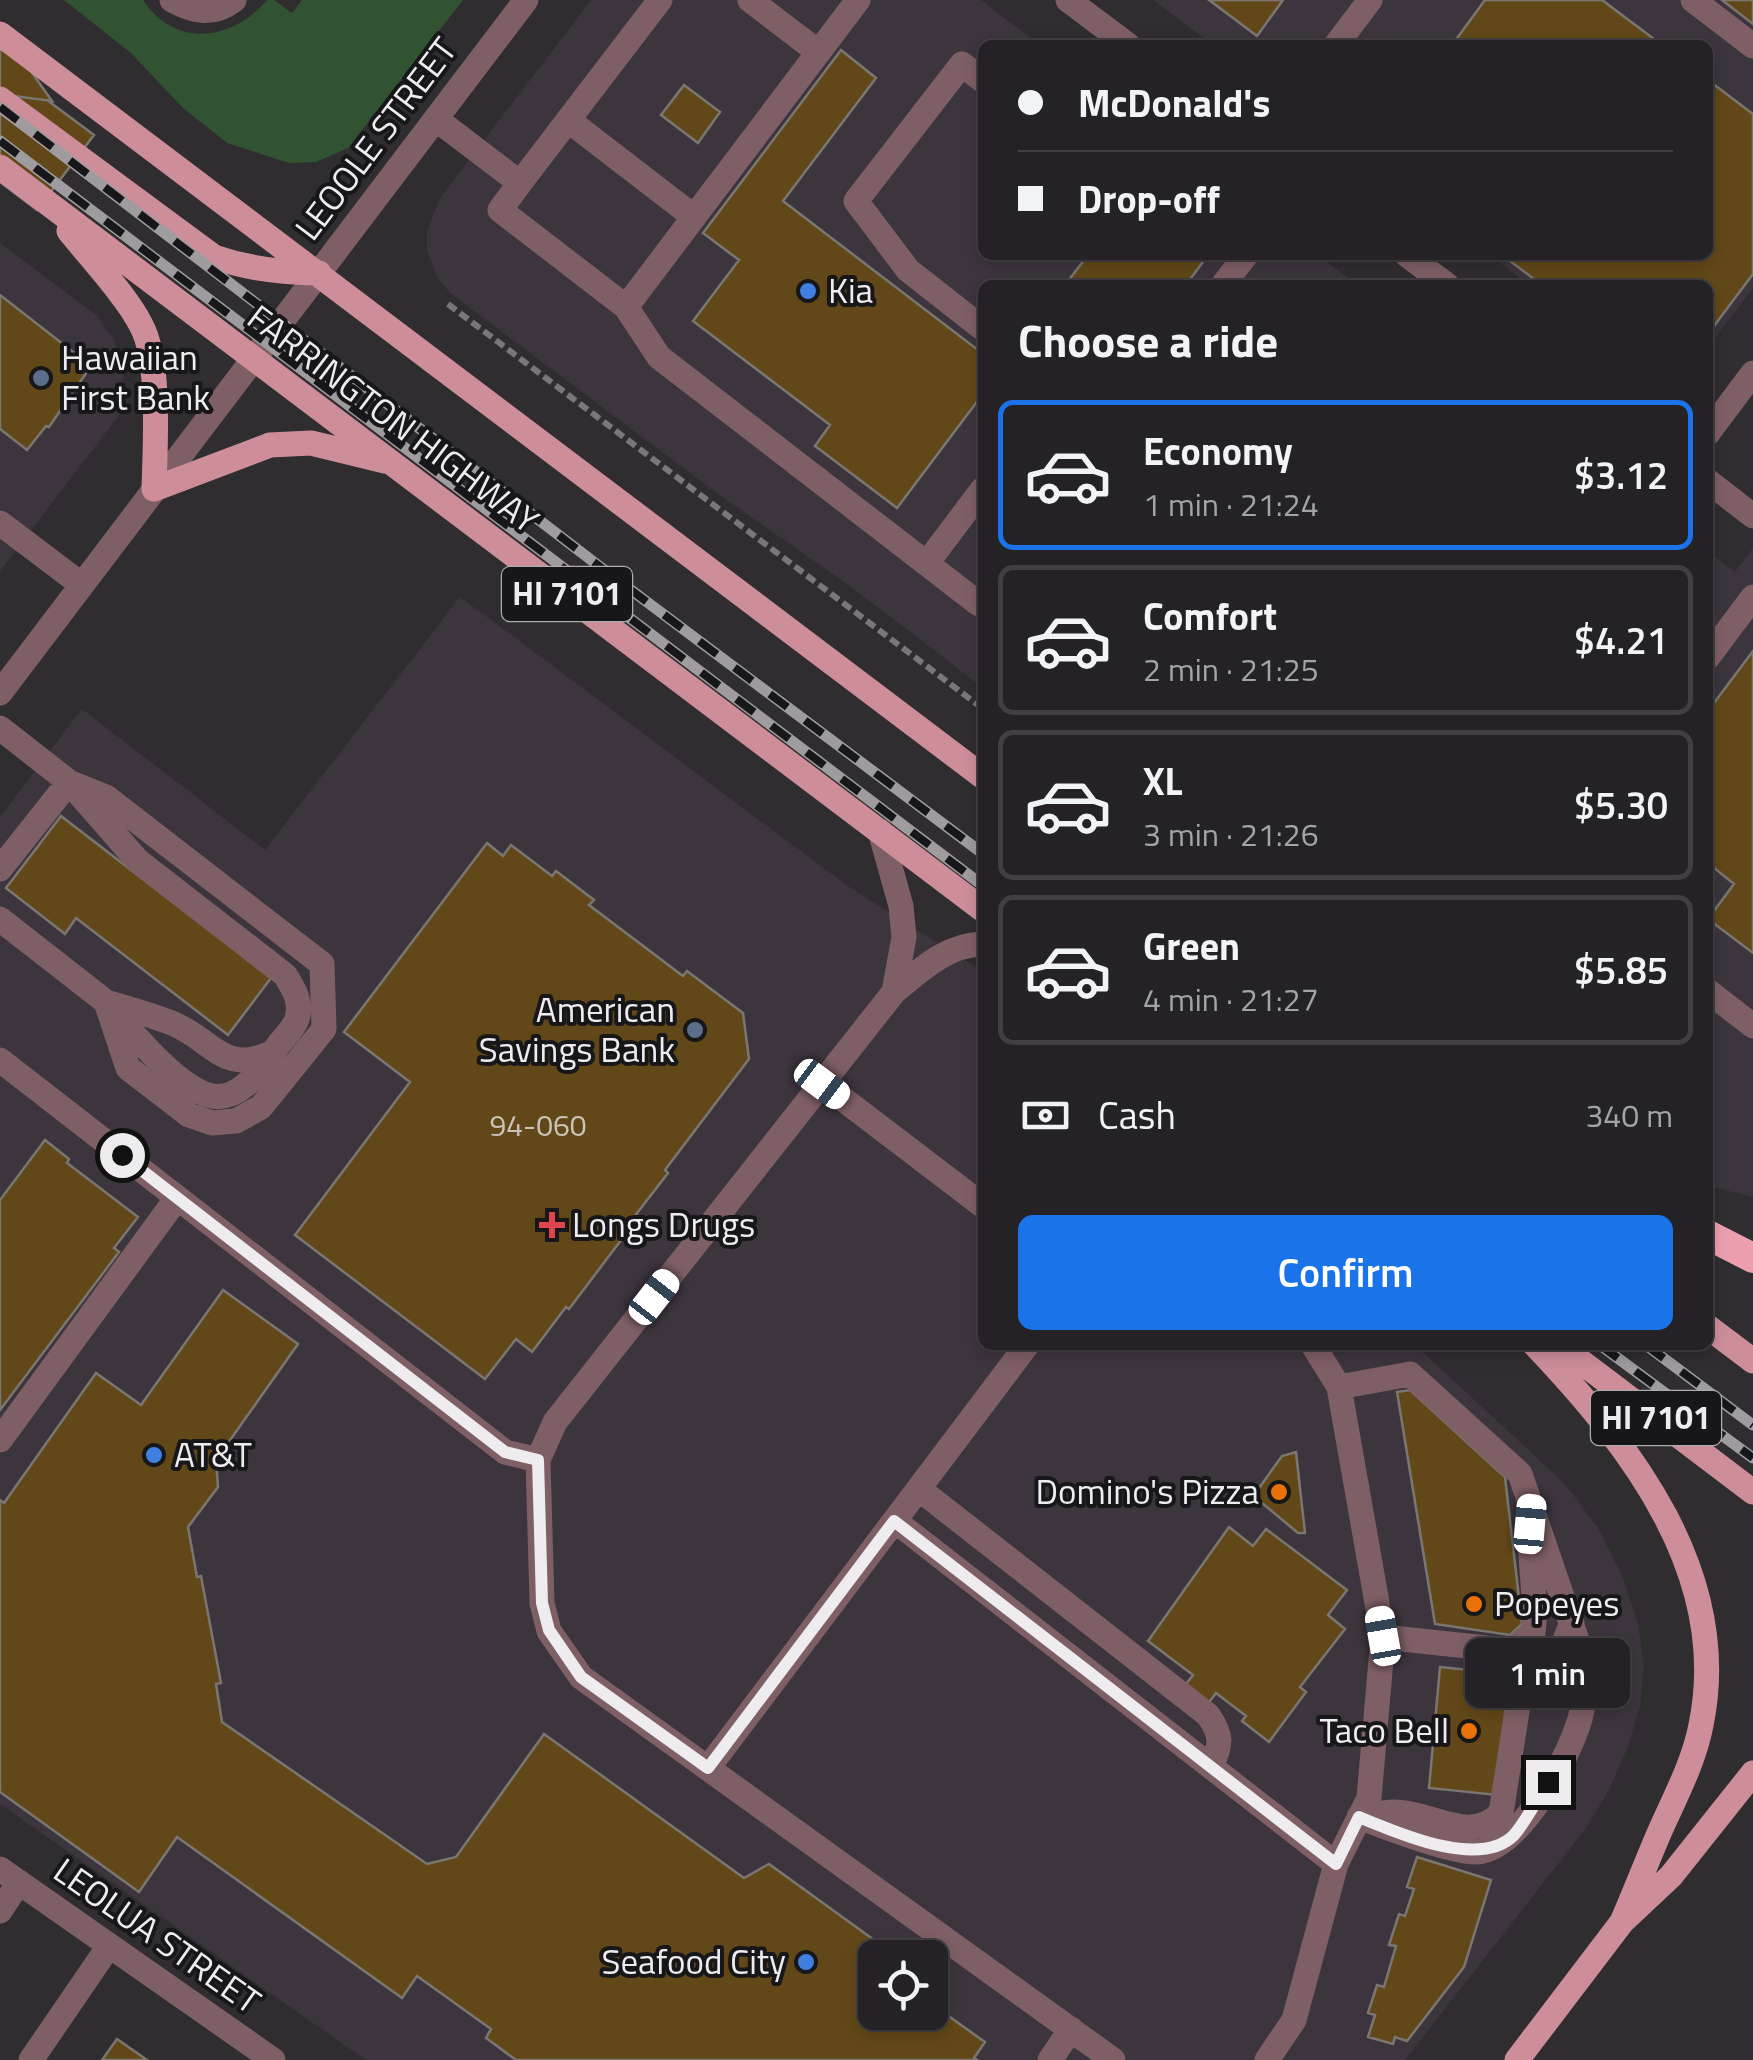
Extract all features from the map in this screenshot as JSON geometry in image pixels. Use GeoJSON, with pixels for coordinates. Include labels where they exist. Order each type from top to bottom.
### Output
{"type":"FeatureCollection","features":[{"type":"Feature","properties":{"kind":"highway"},"geometry":{"type":"LineString","coordinates":[[1713,1238],[1753,1258]]}},
{"type":"Feature","properties":{"kind":"main road","name":"FARRINGTON HIGHWAY"},"geometry":{"type":"LineString","coordinates":[[0,34],[978,773]]}},
{"type":"Feature","properties":{"kind":"main road"},"geometry":{"type":"LineString","coordinates":[[0,99],[214,258],[281,273],[318,273]]}},
{"type":"Feature","properties":{"kind":"main road","name":"FARRINGTON HIGHWAY"},"geometry":{"type":"LineString","coordinates":[[0,167],[978,906]]}},
{"type":"Feature","properties":{"kind":"main road"},"geometry":{"type":"LineString","coordinates":[[48,203],[142,326],[150,356],[155,415],[154,489],[270,445],[311,443],[396,464]]}},
{"type":"Feature","properties":{"kind":"main road","name":"HI 7101"},"geometry":{"type":"LineString","coordinates":[[1713,1331],[1753,1361]]}},
{"type":"Feature","properties":{"kind":"main road"},"geometry":{"type":"LineString","coordinates":[[1540,1350],[1589,1402],[1643,1474],[1692,1578],[1704,1631],[1706,1686],[1701,1726],[1684,1777],[1622,1922]]}},
{"type":"Feature","properties":{"kind":"main road","name":"HI 7101"},"geometry":{"type":"LineString","coordinates":[[1566,1350],[1753,1492]]}},
{"type":"Feature","properties":{"kind":"main road"},"geometry":{"type":"LineString","coordinates":[[1517,2060],[1622,1922],[1671,1876],[1753,1773]]}},
{"type":"Feature","properties":{"kind":"street"},"geometry":{"type":"LineString","coordinates":[[172,0],[205,12],[223,8],[234,0]]}},
{"type":"Feature","properties":{"kind":"street","name":"LEOOLE STREET"},"geometry":{"type":"LineString","coordinates":[[1,689],[526,0]]}},
{"type":"Feature","properties":{"kind":"street"},"geometry":{"type":"LineString","coordinates":[[660,0],[500,210],[626,306],[659,358],[978,602]]}},
{"type":"Feature","properties":{"kind":"street"},"geometry":{"type":"LineString","coordinates":[[750,0],[818,52]]}},
{"type":"Feature","properties":{"kind":"street"},"geometry":{"type":"LineString","coordinates":[[626,306],[858,0]]}},
{"type":"Feature","properties":{"kind":"street"},"geometry":{"type":"LineString","coordinates":[[1068,0],[1121,40]]}},
{"type":"Feature","properties":{"kind":"street"},"geometry":{"type":"LineString","coordinates":[[1340,40],[1370,0]]}},
{"type":"Feature","properties":{"kind":"street"},"geometry":{"type":"LineString","coordinates":[[1694,0],[1753,46]]}},
{"type":"Feature","properties":{"kind":"street"},"geometry":{"type":"LineString","coordinates":[[978,77],[962,64],[856,201],[908,270],[978,325]]}},
{"type":"Feature","properties":{"kind":"street"},"geometry":{"type":"LineString","coordinates":[[436,118],[520,184]]}},
{"type":"Feature","properties":{"kind":"street"},"geometry":{"type":"LineString","coordinates":[[568,120],[694,216]]}},
{"type":"Feature","properties":{"kind":"street"},"geometry":{"type":"LineString","coordinates":[[1227,280],[1242,260]]}},
{"type":"Feature","properties":{"kind":"street"},"geometry":{"type":"LineString","coordinates":[[1414,260],[1440,280]]}},
{"type":"Feature","properties":{"kind":"street"},"geometry":{"type":"LineString","coordinates":[[1713,426],[1753,373]]}},
{"type":"Feature","properties":{"kind":"street"},"geometry":{"type":"LineString","coordinates":[[1713,485],[1746,510]]}},
{"type":"Feature","properties":{"kind":"street"},"geometry":{"type":"LineString","coordinates":[[927,563],[978,495]]}},
{"type":"Feature","properties":{"kind":"street"},"geometry":{"type":"LineString","coordinates":[[0,522],[82,585]]}},
{"type":"Feature","properties":{"kind":"street"},"geometry":{"type":"LineString","coordinates":[[1713,650],[1753,596]]}},
{"type":"Feature","properties":{"kind":"street"},"geometry":{"type":"LineString","coordinates":[[0,728],[69,782],[137,860],[285,975],[296,992],[296,1022],[239,1090],[223,1098],[205,1095],[154,1057],[106,1002],[0,919]]}},
{"type":"Feature","properties":{"kind":"street"},"geometry":{"type":"LineString","coordinates":[[0,870],[69,782]]}},
{"type":"Feature","properties":{"kind":"street"},"geometry":{"type":"LineString","coordinates":[[69,782],[106,798],[322,964],[324,1029],[261,1107],[236,1121],[212,1123],[189,1116],[128,1068],[106,1002]]}},
{"type":"Feature","properties":{"kind":"street"},"geometry":{"type":"LineString","coordinates":[[880,832],[902,906],[904,937],[894,992]]}},
{"type":"Feature","properties":{"kind":"street"},"geometry":{"type":"LineString","coordinates":[[978,944],[965,944],[937,957],[894,992],[555,1422],[538,1460],[542,1603],[549,1630],[581,1677],[1113,2060]]}},
{"type":"Feature","properties":{"kind":"street"},"geometry":{"type":"LineString","coordinates":[[1713,995],[1753,1026]]}},
{"type":"Feature","properties":{"kind":"street"},"geometry":{"type":"LineString","coordinates":[[106,1002],[178,1025],[222,1057],[240,1061],[274,1052]]}},
{"type":"Feature","properties":{"kind":"street"},"geometry":{"type":"LineString","coordinates":[[0,1060],[505,1452],[538,1460]]}},
{"type":"Feature","properties":{"kind":"street"},"geometry":{"type":"LineString","coordinates":[[822,1084],[978,1202]]}},
{"type":"Feature","properties":{"kind":"street"},"geometry":{"type":"LineString","coordinates":[[0,1440],[177,1198]]}},
{"type":"Feature","properties":{"kind":"street"},"geometry":{"type":"LineString","coordinates":[[708,1768],[1024,1350]]}},
{"type":"Feature","properties":{"kind":"street"},"geometry":{"type":"LineString","coordinates":[[1267,2060],[1294,2020],[1336,1864],[1369,1798],[1383,1636],[1339,1387],[1316,1350]]}},
{"type":"Feature","properties":{"kind":"street"},"geometry":{"type":"LineString","coordinates":[[1339,1387],[1410,1374],[1520,1474],[1572,1623],[1585,1673],[1582,1711],[1566,1756],[1514,1835],[1496,1848],[1475,1852],[1398,1832],[1359,1817]]}},
{"type":"Feature","properties":{"kind":"street"},"geometry":{"type":"LineString","coordinates":[[919,1489],[1208,1715],[1218,1730],[1221,1746],[1211,1766]]}},
{"type":"Feature","properties":{"kind":"street"},"geometry":{"type":"LineString","coordinates":[[1383,1636],[1505,1650],[1532,1634],[1536,1608],[1528,1545],[1532,1502]]}},
{"type":"Feature","properties":{"kind":"street"},"geometry":{"type":"LineString","coordinates":[[894,1521],[1336,1864]]}},
{"type":"Feature","properties":{"kind":"street"},"geometry":{"type":"LineString","coordinates":[[1359,1817],[1396,1812],[1468,1828],[1494,1821],[1502,1813],[1518,1705],[1559,1654],[1572,1623]]}},
{"type":"Feature","properties":{"kind":"street"},"geometry":{"type":"LineString","coordinates":[[0,1911],[9,1876]]}},
{"type":"Feature","properties":{"kind":"street","name":"LEOLUA STREET"},"geometry":{"type":"LineString","coordinates":[[9,1876],[273,2060]]}},
{"type":"Feature","properties":{"kind":"street"},"geometry":{"type":"LineString","coordinates":[[31,2060],[109,1946]]}},
{"type":"Feature","properties":{"kind":"street"},"geometry":{"type":"LineString","coordinates":[[1050,2060],[1071,2030]]}},
{"type":"Feature","properties":{"kind":"path"},"geometry":{"type":"LineString","coordinates":[[448,304],[978,705]]}},
{"type":"Feature","properties":{"kind":"shaded area"},"geometry":{"type":"Polygon","coordinates":[[[591,0],[981,0],[1033,40],[978,40],[978,260],[1324,260],[1350,280],[978,280],[978,684],[450,293],[437,277],[427,250],[427,232],[440,198],[591,0]]]}},
{"type":"Feature","properties":{"kind":"shaded area"},"geometry":{"type":"Polygon","coordinates":[[[1153,0],[1753,0],[1753,288],[1713,340],[1713,280],[1522,280],[1496,260],[1713,260],[1713,40],[1206,40],[1153,0]]]}},
{"type":"Feature","properties":{"kind":"shaded area"},"geometry":{"type":"Polygon","coordinates":[[[0,243],[97,316],[113,338],[124,385],[120,414],[0,571],[0,243]]]}},
{"type":"Feature","properties":{"kind":"shaded area"},"geometry":{"type":"Polygon","coordinates":[[[1753,548],[1753,1197],[1713,1187],[1713,555],[1735,572],[1753,548]]]}},
{"type":"Feature","properties":{"kind":"shaded area"},"geometry":{"type":"Polygon","coordinates":[[[460,597],[852,889],[978,968],[978,1350],[1420,1350],[1565,1484],[1598,1528],[1622,1576],[1638,1624],[1644,1665],[1640,1706],[1627,1749],[1586,1828],[1405,2060],[366,2060],[0,1804],[0,817],[82,709],[265,850],[460,597]]]}},
{"type":"Feature","properties":{"kind":"green space"},"geometry":{"type":"Polygon","coordinates":[[[64,0],[143,0],[171,26],[204,34],[238,24],[267,0],[274,0],[292,13],[302,0],[463,0],[348,148],[316,162],[289,163],[227,143],[183,108],[131,53],[64,0]]]}},
{"type":"Feature","properties":{"kind":"building"},"geometry":{"type":"Polygon","coordinates":[[[1209,0],[1283,0],[1257,36],[1209,0]]]}},
{"type":"Feature","properties":{"kind":"building"},"geometry":{"type":"Polygon","coordinates":[[[1485,0],[1602,0],[1655,40],[1456,40],[1485,0]]]}},
{"type":"Feature","properties":{"kind":"building"},"geometry":{"type":"Polygon","coordinates":[[[1722,0],[1753,0],[1753,24],[1722,0]]]}},
{"type":"Feature","properties":{"kind":"building"},"geometry":{"type":"Polygon","coordinates":[[[0,47],[23,60],[52,101],[14,96],[0,100],[0,47]]]}},
{"type":"Feature","properties":{"kind":"building"},"geometry":{"type":"Polygon","coordinates":[[[0,47],[23,60],[52,101],[47,100],[94,135],[37,210],[0,182],[0,47]]]}},
{"type":"Feature","properties":{"kind":"building","name":"Kia"},"geometry":{"type":"Polygon","coordinates":[[[841,50],[876,78],[783,201],[978,350],[978,400],[897,508],[815,446],[830,425],[693,321],[739,260],[703,233],[841,50]]]}},
{"type":"Feature","properties":{"kind":"building"},"geometry":{"type":"Polygon","coordinates":[[[1713,84],[1753,114],[1753,274],[1713,327],[1713,280],[1535,280],[1509,260],[1713,260],[1713,84]]]}},
{"type":"Feature","properties":{"kind":"building"},"geometry":{"type":"Polygon","coordinates":[[[684,85],[720,112],[698,143],[661,115],[684,85]]]}},
{"type":"Feature","properties":{"kind":"building"},"geometry":{"type":"Polygon","coordinates":[[[1084,260],[1204,260],[1190,280],[1069,280],[1084,260]]]}},
{"type":"Feature","properties":{"kind":"building","name":"Hawaiian First Bank"},"geometry":{"type":"Polygon","coordinates":[[[0,295],[91,366],[49,427],[27,450],[0,429],[0,295]]]}},
{"type":"Feature","properties":{"kind":"building"},"geometry":{"type":"Polygon","coordinates":[[[1753,651],[1753,953],[1713,923],[1713,912],[1734,884],[1713,867],[1713,704],[1753,651]]]}},
{"type":"Feature","properties":{"kind":"building"},"geometry":{"type":"Polygon","coordinates":[[[61,816],[271,978],[228,1035],[76,918],[65,934],[6,888],[61,816]]]}},
{"type":"Feature","properties":{"kind":"building"},"geometry":{"type":"Polygon","coordinates":[[[487,843],[503,856],[511,845],[552,876],[556,871],[594,900],[589,905],[683,976],[687,971],[743,1013],[749,1059],[665,1170],[668,1173],[634,1217],[637,1219],[569,1309],[566,1307],[532,1352],[516,1339],[485,1379],[295,1235],[410,1082],[344,1032],[487,843]]]}},
{"type":"Feature","properties":{"kind":"building"},"geometry":{"type":"Polygon","coordinates":[[[45,1140],[69,1159],[67,1163],[138,1217],[114,1248],[119,1252],[0,1410],[0,1200],[45,1140]]]}},
{"type":"Feature","properties":{"kind":"building"},"geometry":{"type":"Polygon","coordinates":[[[223,1290],[298,1344],[216,1460],[218,1487],[188,1527],[221,1683],[216,1684],[222,1722],[427,1864],[456,1857],[544,1734],[744,1878],[769,1864],[874,1940],[858,1940],[858,2030],[948,2030],[948,2016],[985,2042],[974,2058],[977,2060],[516,2060],[486,2038],[491,2029],[417,1976],[402,1998],[177,1837],[139,1892],[0,1792],[0,1500],[4,1503],[96,1373],[141,1405],[223,1290]]]}},
{"type":"Feature","properties":{"kind":"building"},"geometry":{"type":"Polygon","coordinates":[[[1410,1390],[1505,1477],[1522,1624],[1510,1635],[1435,1624],[1397,1392],[1410,1390]]]}},
{"type":"Feature","properties":{"kind":"building"},"geometry":{"type":"Polygon","coordinates":[[[1296,1452],[1305,1533],[1298,1533],[1262,1503],[1254,1504],[1251,1489],[1259,1488],[1282,1456],[1296,1452]]]}},
{"type":"Feature","properties":{"kind":"building"},"geometry":{"type":"Polygon","coordinates":[[[1229,1527],[1253,1546],[1266,1529],[1347,1590],[1328,1615],[1345,1629],[1300,1687],[1306,1692],[1269,1742],[1242,1721],[1246,1716],[1216,1693],[1207,1705],[1183,1688],[1193,1675],[1148,1641],[1229,1527]]]}},
{"type":"Feature","properties":{"kind":"building","name":"Taco Bell"},"geometry":{"type":"Polygon","coordinates":[[[1440,1667],[1509,1674],[1497,1795],[1429,1788],[1440,1667]]]}},
{"type":"Feature","properties":{"kind":"building"},"geometry":{"type":"Polygon","coordinates":[[[1417,1857],[1491,1880],[1464,1967],[1407,2041],[1395,2037],[1393,2044],[1368,2037],[1375,2015],[1368,2013],[1377,1985],[1384,1987],[1396,1946],[1389,1945],[1399,1914],[1405,1916],[1414,1889],[1407,1887],[1417,1857]]]}},
{"type":"Feature","properties":{"kind":"building"},"geometry":{"type":"Polygon","coordinates":[[[117,2039],[147,2060],[102,2060],[117,2039]]]}},
{"type":"Feature","properties":{"kind":"railway"},"geometry":{"type":"LineString","coordinates":[[0,107],[599,566],[978,850]]}},
{"type":"Feature","properties":{"kind":"railway"},"geometry":{"type":"LineString","coordinates":[[0,141],[978,882]]}},
{"type":"Feature","properties":{"kind":"railway"},"geometry":{"type":"LineString","coordinates":[[1607,1350],[1753,1458]]}},
{"type":"Feature","properties":{"kind":"railway"},"geometry":{"type":"LineString","coordinates":[[1653,1350],[1753,1425]]}},
{"type":"Feature","properties":{"kind":"place","name":"Kia"},"geometry":{"type":"Point","coordinates":[808,291]}},
{"type":"Feature","properties":{"kind":"place","name":"Hawaiian First Bank"},"geometry":{"type":"Point","coordinates":[41,378]}},
{"type":"Feature","properties":{"kind":"place","name":"American Savings Bank"},"geometry":{"type":"Point","coordinates":[695,1030]}},
{"type":"Feature","properties":{"kind":"place","name":"Longs Drugs"},"geometry":{"type":"Point","coordinates":[552,1225]}},
{"type":"Feature","properties":{"kind":"place","name":"AT&T"},"geometry":{"type":"Point","coordinates":[154,1455]}},
{"type":"Feature","properties":{"kind":"place","name":"Domino's Pizza"},"geometry":{"type":"Point","coordinates":[1279,1492]}},
{"type":"Feature","properties":{"kind":"place","name":"Popeyes"},"geometry":{"type":"Point","coordinates":[1474,1604]}},
{"type":"Feature","properties":{"kind":"place","name":"Taco Bell"},"geometry":{"type":"Point","coordinates":[1469,1731]}},
{"type":"Feature","properties":{"kind":"place","name":"Seafood City"},"geometry":{"type":"Point","coordinates":[806,1962]}},
{"type":"Feature","properties":{"kind":"route"},"geometry":{"type":"LineString","coordinates":[[122,1155],[505,1452],[538,1460],[542,1603],[549,1630],[581,1677],[708,1768],[894,1521],[1336,1864],[1359,1817],[1398,1832],[1475,1852],[1496,1848],[1514,1835],[1548,1782]]}}]}
